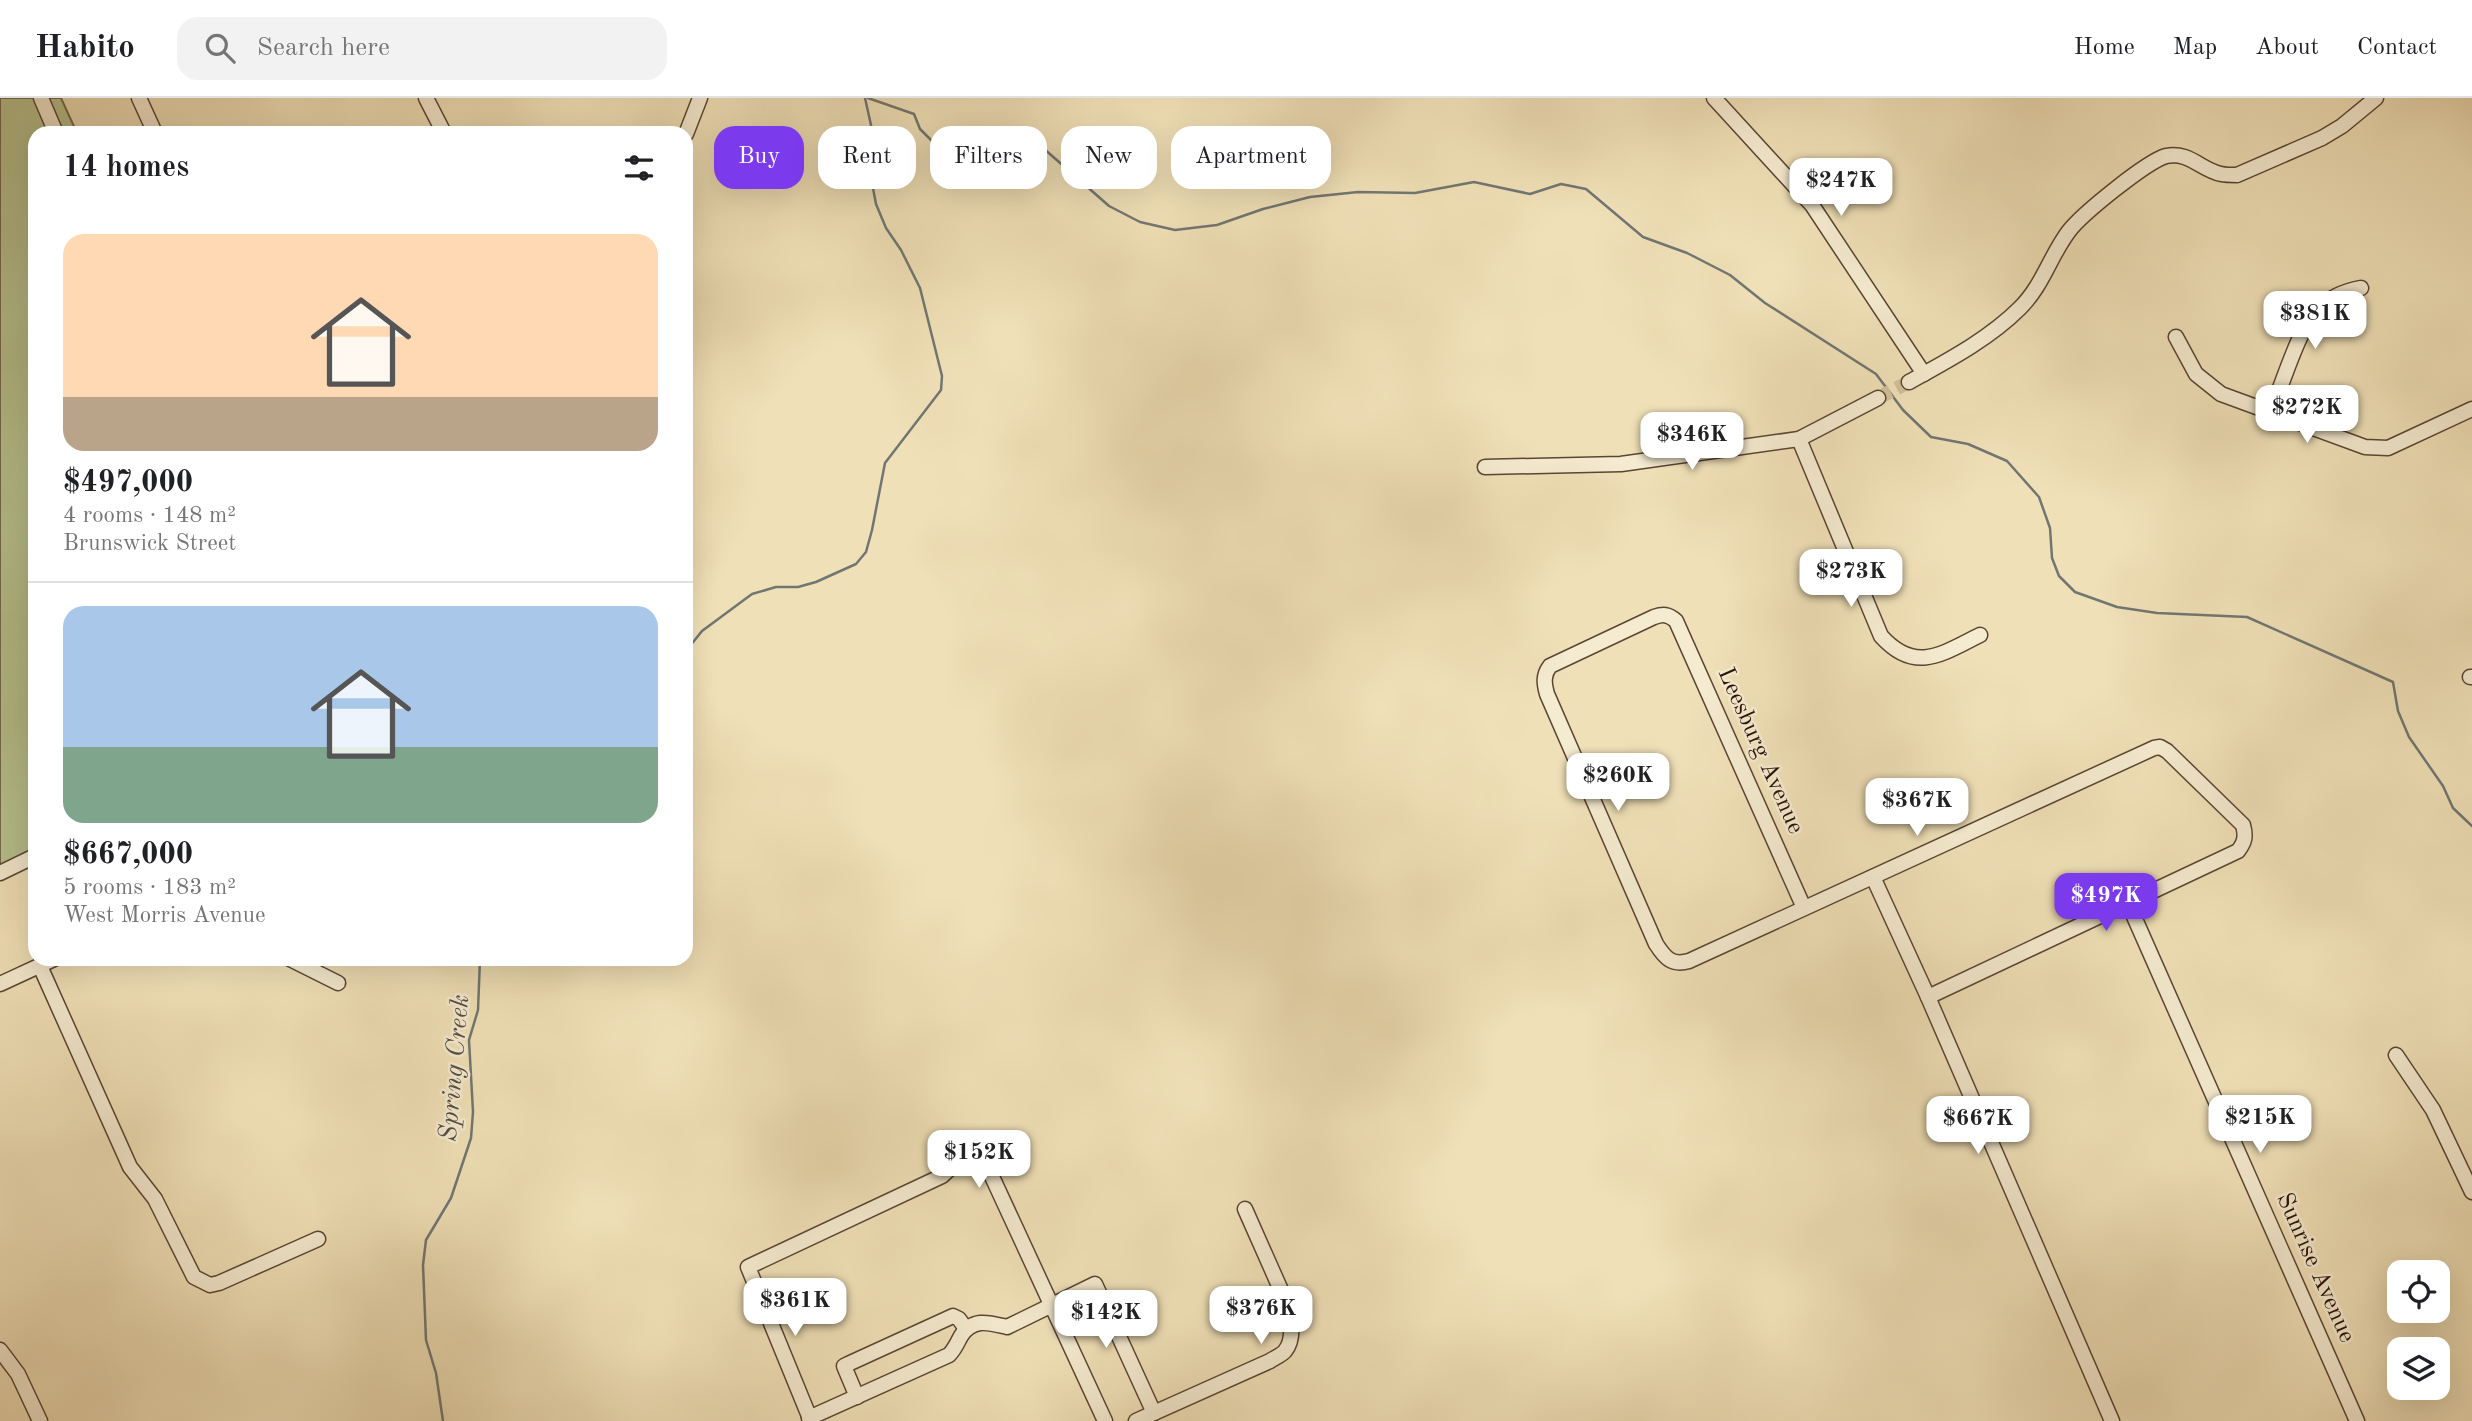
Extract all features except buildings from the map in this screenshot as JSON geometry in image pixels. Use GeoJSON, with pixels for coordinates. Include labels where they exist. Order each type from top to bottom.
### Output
{"type":"FeatureCollection","features":[{"type":"Feature","properties":{"kind":"street"},"geometry":{"type":"LineString","coordinates":[[41,98],[53,126]]}},
{"type":"Feature","properties":{"kind":"street"},"geometry":{"type":"LineString","coordinates":[[139,98],[152,126]]}},
{"type":"Feature","properties":{"kind":"street"},"geometry":{"type":"LineString","coordinates":[[426,98],[440,126]]}},
{"type":"Feature","properties":{"kind":"street"},"geometry":{"type":"LineString","coordinates":[[689,126],[700,98]]}},
{"type":"Feature","properties":{"kind":"street"},"geometry":{"type":"LineString","coordinates":[[1714,98],[1812,205],[1924,373]]}},
{"type":"Feature","properties":{"kind":"street"},"geometry":{"type":"LineString","coordinates":[[1909,382],[1990,334],[2019,309],[2035,292],[2070,230],[2090,209],[2153,162],[2167,156],[2182,156],[2222,174],[2237,175],[2322,138],[2342,126],[2376,98]]}},
{"type":"Feature","properties":{"kind":"street"},"geometry":{"type":"LineString","coordinates":[[2271,412],[2309,318],[2342,292],[2361,288]]}},
{"type":"Feature","properties":{"kind":"street"},"geometry":{"type":"LineString","coordinates":[[2176,337],[2196,374],[2221,394],[2358,445],[2379,449],[2395,445],[2472,409]]}},
{"type":"Feature","properties":{"kind":"street"},"geometry":{"type":"LineString","coordinates":[[1485,467],[1621,464],[1799,439],[1878,398]]}},
{"type":"Feature","properties":{"kind":"street"},"geometry":{"type":"LineString","coordinates":[[1799,439],[1881,636],[1891,647],[1918,658],[1935,657],[1980,635]]}},
{"type":"Feature","properties":{"kind":"street","name":"Leesburg Avenue"},"geometry":{"type":"LineString","coordinates":[[1662,615],[1670,616],[1681,630],[1804,908],[1689,961],[1672,962],[1663,955],[1547,694],[1545,672],[1550,666],[1642,623],[1662,615]]}},
{"type":"Feature","properties":{"kind":"street"},"geometry":{"type":"LineString","coordinates":[[1804,908],[2147,750],[2160,747],[2243,825],[2243,845],[2238,851],[1928,997]]}},
{"type":"Feature","properties":{"kind":"street"},"geometry":{"type":"LineString","coordinates":[[0,873],[28,859]]}},
{"type":"Feature","properties":{"kind":"street"},"geometry":{"type":"LineString","coordinates":[[1873,877],[2112,1421]]}},
{"type":"Feature","properties":{"kind":"street","name":"Sunrise Avenue"},"geometry":{"type":"LineString","coordinates":[[2128,903],[2357,1421]]}},
{"type":"Feature","properties":{"kind":"street"},"geometry":{"type":"LineString","coordinates":[[0,984],[40,966],[130,1167],[155,1199],[194,1278],[210,1285],[219,1283],[318,1239]]}},
{"type":"Feature","properties":{"kind":"street"},"geometry":{"type":"LineString","coordinates":[[304,966],[338,983]]}},
{"type":"Feature","properties":{"kind":"street"},"geometry":{"type":"LineString","coordinates":[[2396,1055],[2434,1110],[2472,1192]]}},
{"type":"Feature","properties":{"kind":"street"},"geometry":{"type":"LineString","coordinates":[[1105,1421],[1051,1306],[982,1155],[978,1152],[960,1159],[942,1176],[748,1267],[810,1420],[949,1355],[966,1329],[978,1323],[987,1322],[1007,1328],[1051,1306],[1095,1284],[1154,1413]]}},
{"type":"Feature","properties":{"kind":"street"},"geometry":{"type":"LineString","coordinates":[[1136,1421],[1270,1361],[1285,1351],[1291,1336],[1288,1306],[1245,1209]]}},
{"type":"Feature","properties":{"kind":"street"},"geometry":{"type":"LineString","coordinates":[[857,1396],[844,1366],[953,1316],[959,1319],[966,1329]]}},
{"type":"Feature","properties":{"kind":"street"},"geometry":{"type":"LineString","coordinates":[[0,1350],[18,1374],[40,1421]]}},
{"type":"Feature","properties":{"kind":"green space"},"geometry":{"type":"Polygon","coordinates":[[[0,98],[61,98],[74,126],[28,126],[28,859],[0,873],[0,98]]]}},
{"type":"Feature","properties":{"kind":"waterway","name":"Spring Creek"},"geometry":{"type":"LineString","coordinates":[[693,642],[702,631],[752,594],[776,587],[798,587],[816,582],[856,564],[866,552],[885,463],[941,390],[942,376],[920,288],[901,250],[886,228],[876,204],[872,183],[871,125],[865,98]]}},
{"type":"Feature","properties":{"kind":"waterway"},"geometry":{"type":"LineString","coordinates":[[868,98],[914,114],[920,129],[937,146],[995,146],[1020,140],[1034,140],[1109,206],[1140,222],[1175,230],[1217,225],[1310,197],[1358,192],[1415,193],[1474,182],[1530,194],[1561,184],[1586,189],[1643,237],[1687,253],[1730,275],[1765,303],[1876,374],[1903,410],[1931,437],[1968,444],[2007,461],[2039,497],[2050,528],[2052,558],[2059,576],[2075,592],[2117,607],[2157,613],[2247,617],[2393,682],[2398,711],[2409,737],[2443,786],[2453,808],[2472,826]]}},
{"type":"Feature","properties":{"kind":"waterway","name":"Spring Creek"},"geometry":{"type":"LineString","coordinates":[[443,1421],[436,1373],[426,1340],[423,1265],[426,1240],[451,1198],[471,1138],[473,1112],[469,1040],[478,1010],[480,966]]}},
{"type":"Feature","properties":{"kind":"tunnel"},"geometry":{"type":"LineString","coordinates":[[1878,398],[1909,382]]}}]}
